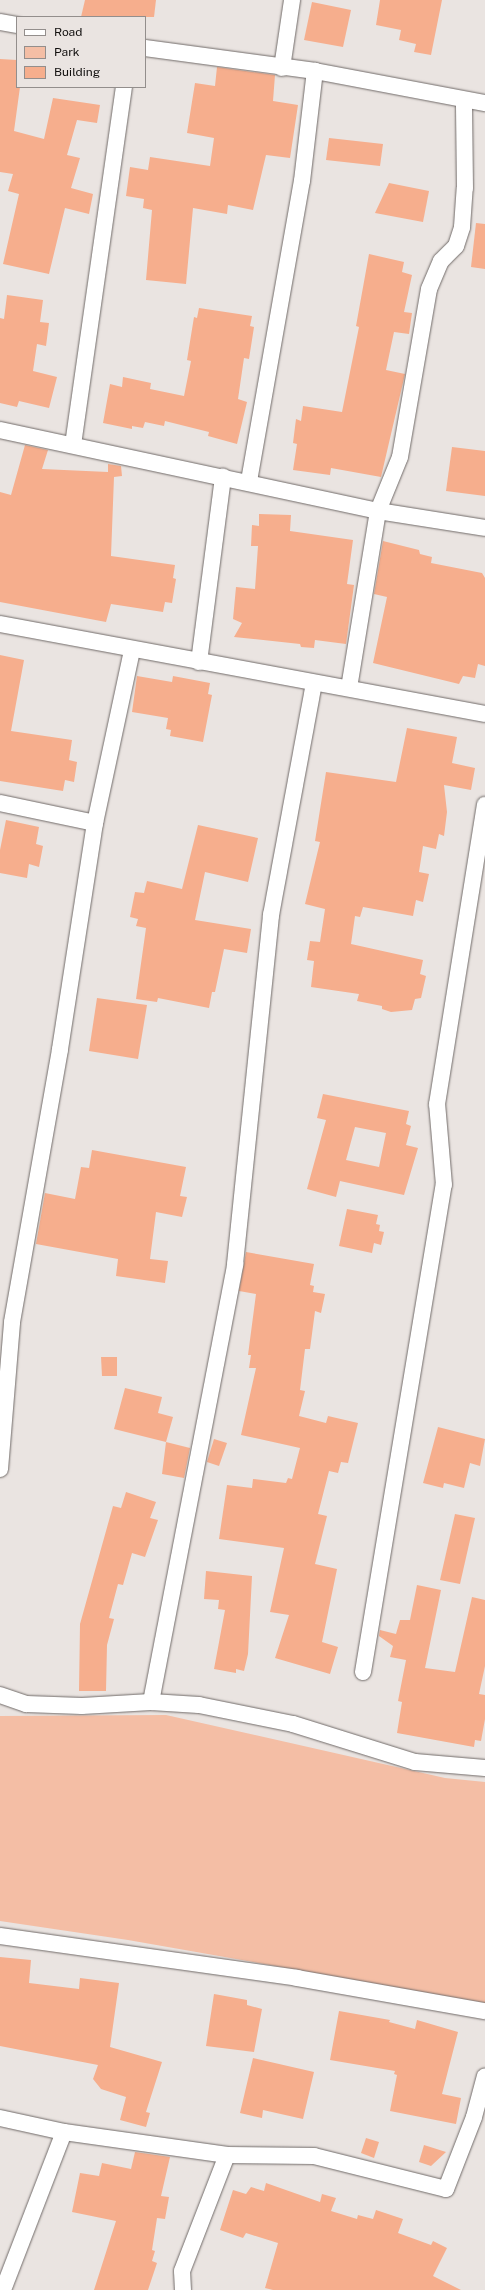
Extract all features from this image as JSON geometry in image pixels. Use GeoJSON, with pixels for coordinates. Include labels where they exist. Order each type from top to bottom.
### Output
{"type":"FeatureCollection","features":[{"type":"Feature","properties":{"kind":"street"},"geometry":{"type":"LineString","coordinates":[[282,68],[292,0]]}},
{"type":"Feature","properties":{"kind":"street"},"geometry":{"type":"LineString","coordinates":[[0,22],[16,25]]}},
{"type":"Feature","properties":{"kind":"street"},"geometry":{"type":"LineString","coordinates":[[146,48],[282,68],[315,71],[485,103]]}},
{"type":"Feature","properties":{"kind":"street"},"geometry":{"type":"LineString","coordinates":[[249,481],[302,181],[315,71]]}},
{"type":"Feature","properties":{"kind":"street"},"geometry":{"type":"LineString","coordinates":[[73,445],[124,88]]}},
{"type":"Feature","properties":{"kind":"street"},"geometry":{"type":"LineString","coordinates":[[349,688],[378,511],[400,457],[429,289],[441,261],[456,246],[462,227],[465,188],[464,100]]}},
{"type":"Feature","properties":{"kind":"street"},"geometry":{"type":"LineString","coordinates":[[0,430],[223,477],[249,481],[378,511],[485,528]]}},
{"type":"Feature","properties":{"kind":"street"},"geometry":{"type":"LineString","coordinates":[[199,662],[223,477]]}},
{"type":"Feature","properties":{"kind":"street"},"geometry":{"type":"LineString","coordinates":[[0,624],[132,650],[349,688],[485,714]]}},
{"type":"Feature","properties":{"kind":"street"},"geometry":{"type":"LineString","coordinates":[[0,1469],[12,1322],[60,1049],[95,823],[132,650]]}},
{"type":"Feature","properties":{"kind":"street"},"geometry":{"type":"LineString","coordinates":[[152,1702],[235,1264],[271,915],[314,683]]}},
{"type":"Feature","properties":{"kind":"street"},"geometry":{"type":"LineString","coordinates":[[0,803],[95,823]]}},
{"type":"Feature","properties":{"kind":"street"},"geometry":{"type":"LineString","coordinates":[[363,1672],[444,1185],[437,1104],[485,805]]}},
{"type":"Feature","properties":{"kind":"street"},"geometry":{"type":"LineString","coordinates":[[0,1695],[26,1704],[82,1706],[152,1702],[199,1704],[293,1724],[415,1762],[485,1768]]}},
{"type":"Feature","properties":{"kind":"street"},"geometry":{"type":"LineString","coordinates":[[0,1936],[297,1978],[485,2011]]}},
{"type":"Feature","properties":{"kind":"street"},"geometry":{"type":"LineString","coordinates":[[0,2118],[64,2132],[227,2156],[314,2156],[446,2190],[474,2117],[485,2076]]}},
{"type":"Feature","properties":{"kind":"street"},"geometry":{"type":"LineString","coordinates":[[3,2290],[64,2132]]}},
{"type":"Feature","properties":{"kind":"street"},"geometry":{"type":"LineString","coordinates":[[183,2290],[182,2271],[227,2156]]}},
{"type":"Feature","properties":{"kind":"green space"},"geometry":{"type":"Polygon","coordinates":[[[166,1715],[445,1778],[485,1782],[485,2003],[128,1940],[0,1921],[0,1716],[166,1715]]]}},
{"type":"Feature","properties":{"kind":"building"},"geometry":{"type":"Polygon","coordinates":[[[85,0],[156,0],[154,17],[81,16],[85,0]]]}},
{"type":"Feature","properties":{"kind":"building"},"geometry":{"type":"Polygon","coordinates":[[[380,0],[442,0],[431,55],[414,52],[416,44],[399,40],[401,30],[376,25],[380,0]]]}},
{"type":"Feature","properties":{"kind":"building"},"geometry":{"type":"Polygon","coordinates":[[[312,2],[351,10],[343,47],[304,40],[312,2]]]}},
{"type":"Feature","properties":{"kind":"building"},"geometry":{"type":"Polygon","coordinates":[[[0,59],[16,60],[16,88],[20,88],[14,131],[44,139],[53,98],[100,105],[97,123],[77,120],[67,155],[80,158],[71,188],[93,194],[89,214],[65,208],[49,274],[3,264],[19,194],[8,191],[13,174],[0,172],[0,59]]]}},
{"type":"Feature","properties":{"kind":"building"},"geometry":{"type":"Polygon","coordinates":[[[217,67],[275,75],[273,101],[298,105],[290,158],[266,155],[253,210],[228,205],[227,214],[193,208],[186,284],[146,280],[152,210],[143,208],[144,199],[126,196],[130,167],[148,170],[150,157],[210,166],[214,138],[187,133],[195,83],[215,86],[217,67]]]}},
{"type":"Feature","properties":{"kind":"building"},"geometry":{"type":"Polygon","coordinates":[[[329,138],[383,144],[380,166],[326,160],[329,138]]]}},
{"type":"Feature","properties":{"kind":"building"},"geometry":{"type":"Polygon","coordinates":[[[389,183],[429,191],[423,222],[375,213],[389,183]]]}},
{"type":"Feature","properties":{"kind":"building"},"geometry":{"type":"Polygon","coordinates":[[[476,223],[485,224],[485,269],[471,267],[476,223]]]}},
{"type":"Feature","properties":{"kind":"building"},"geometry":{"type":"Polygon","coordinates":[[[369,254],[404,262],[402,272],[412,275],[404,312],[412,313],[409,334],[394,332],[386,370],[405,374],[381,477],[331,468],[330,475],[293,470],[297,444],[293,443],[296,419],[301,421],[303,406],[342,412],[359,327],[356,326],[369,254]]]}},
{"type":"Feature","properties":{"kind":"building"},"geometry":{"type":"Polygon","coordinates":[[[7,295],[43,300],[40,322],[49,323],[46,346],[37,344],[33,371],[57,377],[49,408],[19,401],[17,407],[0,403],[0,318],[4,319],[7,295]]]}},
{"type":"Feature","properties":{"kind":"building"},"geometry":{"type":"Polygon","coordinates":[[[199,308],[252,316],[250,326],[254,327],[249,359],[244,358],[238,399],[247,402],[237,444],[208,436],[209,432],[165,421],[164,426],[145,422],[143,428],[132,426],[132,429],[103,423],[110,384],[122,387],[123,377],[151,383],[150,389],[184,396],[191,361],[187,360],[194,317],[197,318],[199,308]]]}},
{"type":"Feature","properties":{"kind":"building"},"geometry":{"type":"Polygon","coordinates":[[[25,445],[48,450],[42,469],[108,472],[108,464],[121,466],[122,476],[114,477],[111,556],[175,565],[173,578],[176,579],[172,603],[165,602],[163,612],[111,604],[106,622],[0,602],[0,492],[11,495],[25,445]]]}},
{"type":"Feature","properties":{"kind":"building"},"geometry":{"type":"Polygon","coordinates":[[[452,447],[485,451],[485,496],[446,491],[452,447]]]}},
{"type":"Feature","properties":{"kind":"building"},"geometry":{"type":"Polygon","coordinates":[[[259,514],[291,515],[290,531],[353,540],[347,584],[354,585],[346,644],[315,640],[314,648],[301,647],[300,644],[234,637],[242,623],[233,619],[236,587],[255,589],[258,546],[251,546],[252,525],[259,526],[259,514]]]}},
{"type":"Feature","properties":{"kind":"building"},"geometry":{"type":"Polygon","coordinates":[[[383,541],[419,550],[420,554],[432,557],[431,563],[482,573],[485,578],[485,666],[478,664],[475,678],[463,676],[459,684],[373,663],[387,597],[374,594],[383,541]]]}},
{"type":"Feature","properties":{"kind":"building"},"geometry":{"type":"Polygon","coordinates":[[[0,655],[24,660],[11,731],[72,740],[69,760],[77,762],[74,782],[65,780],[63,791],[0,781],[0,655]]]}},
{"type":"Feature","properties":{"kind":"building"},"geometry":{"type":"Polygon","coordinates":[[[137,676],[172,682],[173,676],[210,683],[208,694],[212,695],[203,742],[170,736],[171,730],[166,729],[168,718],[132,712],[137,676]]]}},
{"type":"Feature","properties":{"kind":"building"},"geometry":{"type":"Polygon","coordinates":[[[407,728],[457,737],[452,763],[475,768],[471,790],[444,785],[447,812],[444,836],[439,834],[436,849],[423,846],[419,872],[429,874],[423,902],[416,900],[413,916],[363,907],[360,917],[355,916],[351,944],[423,960],[420,974],[426,976],[421,998],[415,999],[412,1010],[391,1012],[382,1009],[382,1006],[357,1001],[359,994],[311,987],[314,961],[307,960],[310,941],[320,942],[325,909],[305,904],[320,842],[315,841],[326,772],[396,782],[407,728]]]}},
{"type":"Feature","properties":{"kind":"building"},"geometry":{"type":"Polygon","coordinates":[[[6,820],[39,827],[36,844],[43,846],[39,867],[29,864],[27,878],[0,873],[0,850],[6,820]]]}},
{"type":"Feature","properties":{"kind":"building"},"geometry":{"type":"Polygon","coordinates":[[[198,825],[258,838],[248,882],[205,872],[195,920],[251,929],[247,953],[224,949],[215,992],[212,992],[209,1008],[158,998],[157,1002],[136,999],[146,928],[136,926],[138,919],[130,917],[135,892],[144,893],[147,881],[182,889],[198,825]]]}},
{"type":"Feature","properties":{"kind":"building"},"geometry":{"type":"Polygon","coordinates":[[[97,998],[147,1005],[138,1059],[89,1051],[97,998]]]}},
{"type":"Feature","properties":{"kind":"building"},"geometry":{"type":"Polygon","coordinates":[[[323,1094],[409,1111],[406,1124],[411,1126],[406,1145],[418,1148],[404,1195],[340,1181],[336,1197],[307,1189],[326,1120],[317,1118],[323,1094]],[[355,1127],[346,1160],[379,1167],[386,1133],[355,1127]]]}},
{"type":"Feature","properties":{"kind":"building"},"geometry":{"type":"Polygon","coordinates":[[[92,1150],[186,1167],[180,1196],[187,1197],[182,1217],[156,1212],[150,1259],[168,1261],[165,1283],[116,1276],[118,1259],[36,1244],[45,1193],[75,1199],[81,1167],[89,1168],[92,1150]]]}},
{"type":"Feature","properties":{"kind":"building"},"geometry":{"type":"Polygon","coordinates":[[[347,1209],[378,1215],[376,1224],[380,1225],[379,1231],[384,1232],[381,1245],[374,1243],[372,1253],[339,1246],[347,1209]]]}},
{"type":"Feature","properties":{"kind":"building"},"geometry":{"type":"Polygon","coordinates":[[[246,1252],[314,1264],[310,1285],[314,1286],[313,1292],[325,1294],[321,1313],[315,1311],[310,1349],[305,1349],[300,1390],[305,1391],[299,1416],[326,1423],[328,1416],[358,1423],[348,1463],[341,1462],[338,1473],[329,1471],[318,1514],[327,1516],[315,1564],[337,1569],[322,1642],[338,1647],[330,1674],[275,1658],[289,1615],[270,1612],[284,1548],[219,1539],[227,1485],[252,1488],[253,1479],[286,1483],[288,1478],[292,1479],[300,1448],[241,1435],[256,1368],[249,1368],[251,1355],[248,1355],[256,1294],[239,1291],[246,1252]]]}},
{"type":"Feature","properties":{"kind":"building"},"geometry":{"type":"Polygon","coordinates":[[[101,1357],[117,1357],[117,1376],[102,1376],[101,1357]]]}},
{"type":"Feature","properties":{"kind":"building"},"geometry":{"type":"Polygon","coordinates":[[[125,1388],[162,1397],[158,1413],[173,1417],[166,1442],[114,1429],[125,1388]]]}},
{"type":"Feature","properties":{"kind":"building"},"geometry":{"type":"Polygon","coordinates":[[[438,1427],[485,1439],[480,1466],[470,1463],[464,1488],[444,1483],[443,1488],[423,1483],[438,1427]]]}},
{"type":"Feature","properties":{"kind":"building"},"geometry":{"type":"Polygon","coordinates":[[[214,1439],[227,1443],[219,1466],[207,1462],[214,1439]]]}},
{"type":"Feature","properties":{"kind":"building"},"geometry":{"type":"Polygon","coordinates":[[[166,1442],[190,1448],[184,1478],[162,1474],[166,1442]]]}},
{"type":"Feature","properties":{"kind":"building"},"geometry":{"type":"Polygon","coordinates":[[[126,1492],[156,1502],[150,1518],[158,1520],[145,1557],[132,1553],[123,1585],[118,1584],[109,1618],[114,1619],[107,1645],[106,1691],[79,1691],[80,1624],[113,1506],[121,1508],[126,1492]]]}},
{"type":"Feature","properties":{"kind":"building"},"geometry":{"type":"Polygon","coordinates":[[[455,1514],[475,1518],[460,1584],[440,1580],[455,1514]]]}},
{"type":"Feature","properties":{"kind":"building"},"geometry":{"type":"Polygon","coordinates":[[[206,1571],[252,1576],[248,1654],[244,1671],[236,1669],[236,1673],[214,1669],[225,1610],[218,1609],[219,1600],[204,1599],[206,1571]]]}},
{"type":"Feature","properties":{"kind":"building"},"geometry":{"type":"Polygon","coordinates":[[[417,1585],[441,1590],[425,1668],[455,1672],[472,1597],[485,1600],[485,1666],[479,1694],[485,1695],[485,1719],[481,1741],[475,1740],[474,1747],[397,1733],[402,1702],[398,1701],[406,1660],[390,1657],[393,1646],[379,1636],[380,1630],[396,1634],[400,1620],[410,1620],[417,1585]]]}},
{"type":"Feature","properties":{"kind":"building"},"geometry":{"type":"Polygon","coordinates":[[[0,1957],[31,1960],[29,1983],[79,1989],[80,1978],[119,1983],[110,2047],[162,2062],[146,2112],[150,2113],[146,2127],[120,2120],[126,2097],[101,2089],[93,2079],[98,2065],[0,2046],[0,1957]]]}},
{"type":"Feature","properties":{"kind":"building"},"geometry":{"type":"Polygon","coordinates":[[[214,1994],[247,2000],[247,2005],[262,2009],[254,2052],[206,2046],[214,1994]]]}},
{"type":"Feature","properties":{"kind":"building"},"geometry":{"type":"Polygon","coordinates":[[[339,2011],[390,2020],[389,2022],[415,2029],[417,2020],[458,2032],[442,2094],[461,2098],[456,2124],[390,2111],[397,2075],[394,2074],[395,2071],[330,2060],[339,2011]]]}},
{"type":"Feature","properties":{"kind":"building"},"geometry":{"type":"Polygon","coordinates":[[[253,2058],[314,2072],[303,2119],[263,2110],[262,2118],[240,2113],[253,2058]]]}},
{"type":"Feature","properties":{"kind":"building"},"geometry":{"type":"Polygon","coordinates":[[[366,2138],[379,2142],[374,2158],[361,2153],[366,2138]]]}},
{"type":"Feature","properties":{"kind":"building"},"geometry":{"type":"Polygon","coordinates":[[[424,2145],[446,2152],[431,2166],[419,2162],[424,2145]]]}},
{"type":"Feature","properties":{"kind":"building"},"geometry":{"type":"Polygon","coordinates":[[[135,2152],[170,2157],[161,2196],[169,2197],[165,2219],[157,2218],[152,2250],[155,2251],[152,2261],[157,2263],[148,2290],[94,2290],[116,2221],[72,2212],[80,2173],[99,2176],[102,2163],[131,2169],[135,2152]]]}},
{"type":"Feature","properties":{"kind":"building"},"geometry":{"type":"Polygon","coordinates":[[[266,2183],[320,2202],[322,2194],[336,2198],[331,2211],[357,2219],[358,2215],[373,2219],[376,2210],[403,2219],[398,2233],[431,2245],[433,2241],[447,2248],[433,2276],[461,2290],[273,2290],[265,2288],[278,2243],[246,2233],[243,2238],[220,2230],[233,2190],[246,2194],[251,2187],[264,2191],[266,2183]]]}}]}
